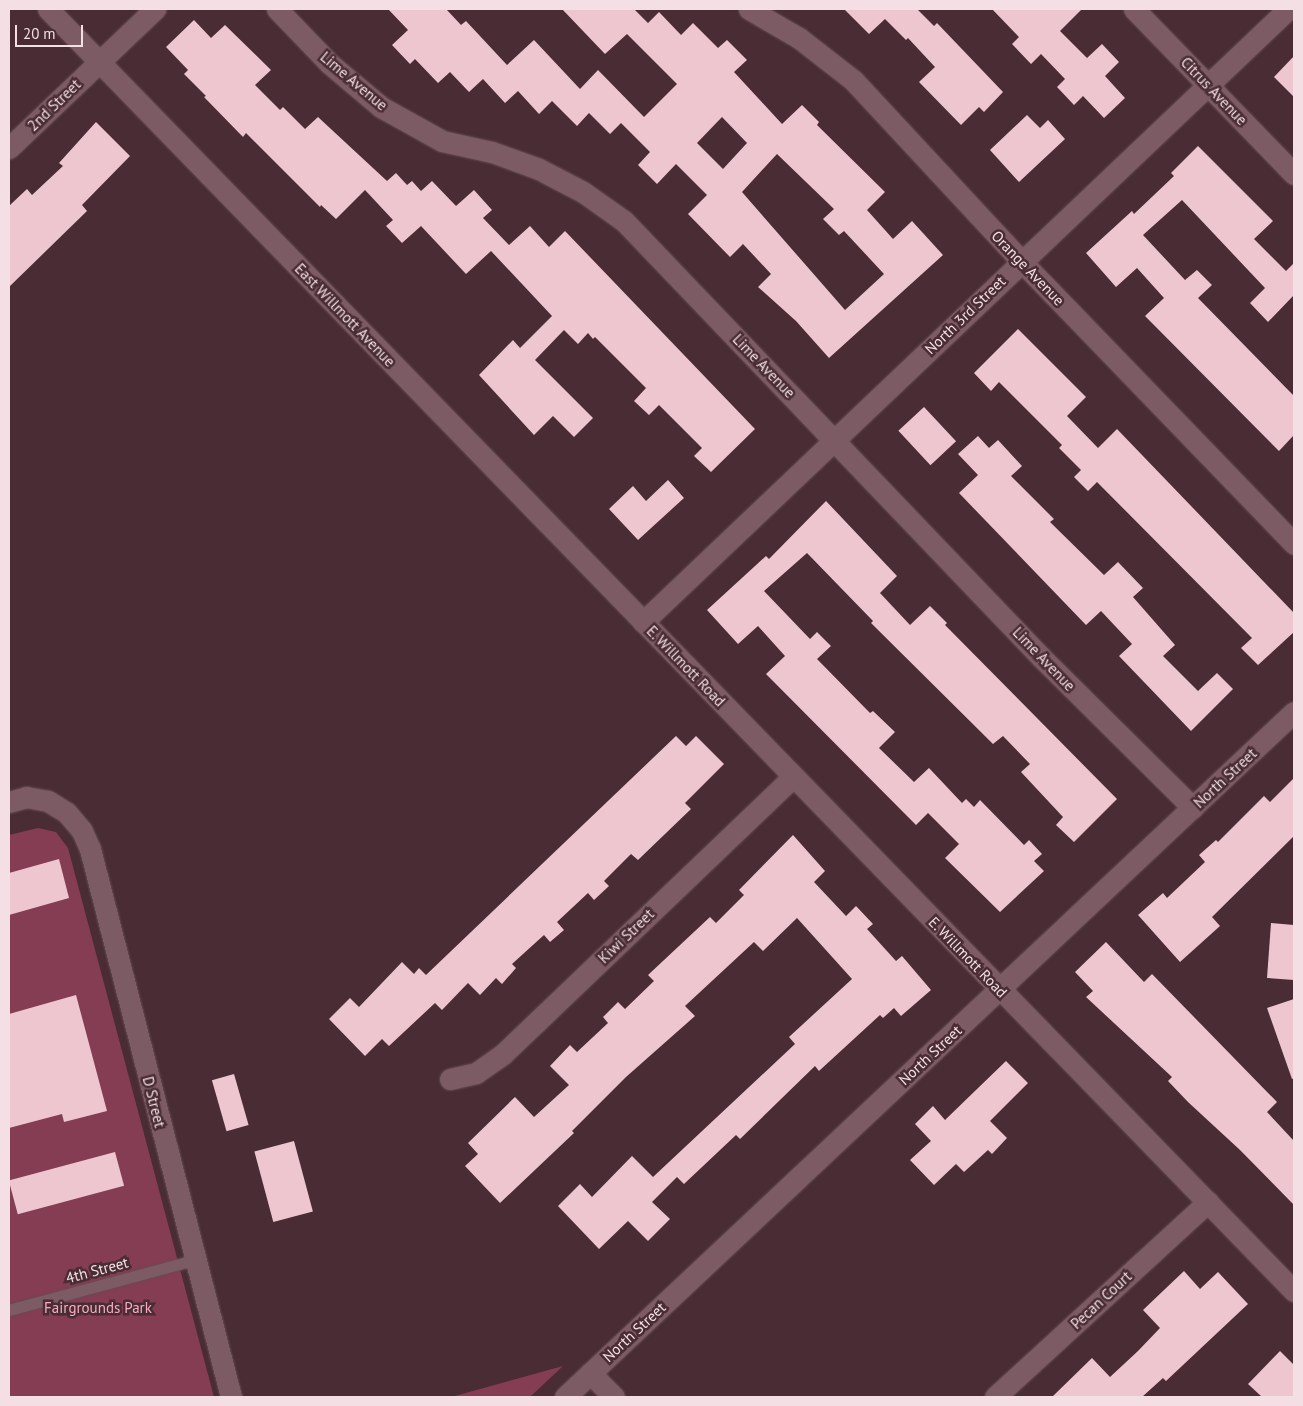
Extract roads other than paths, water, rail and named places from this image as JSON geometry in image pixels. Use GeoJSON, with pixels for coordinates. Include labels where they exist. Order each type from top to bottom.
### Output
{"type":"FeatureCollection","features":[{"type":"Feature","properties":{"kind":"street","name":"East Willmott Avenue"},"geometry":{"type":"LineString","coordinates":[[48,9],[643,622]]}},
{"type":"Feature","properties":{"kind":"street","name":"2nd Street"},"geometry":{"type":"LineString","coordinates":[[9,148],[155,9]]}},
{"type":"Feature","properties":{"kind":"street","name":"Lime Avenue"},"geometry":{"type":"LineString","coordinates":[[277,9],[330,64],[381,106],[442,141],[492,152],[539,169],[583,192],[624,221],[835,439],[1041,657],[1193,808]]}},
{"type":"Feature","properties":{"kind":"street","name":"Orange Avenue"},"geometry":{"type":"LineString","coordinates":[[750,9],[799,38],[853,80],[1022,262],[1294,544]]}},
{"type":"Feature","properties":{"kind":"street","name":"Citrus Avenue"},"geometry":{"type":"LineString","coordinates":[[1134,9],[1294,174]]}},
{"type":"Feature","properties":{"kind":"street","name":"North 3rd Street"},"geometry":{"type":"LineString","coordinates":[[643,622],[1288,9]]}},
{"type":"Feature","properties":{"kind":"street","name":"E. Willmott Road"},"geometry":{"type":"LineString","coordinates":[[643,622],[1294,1291]]}},
{"type":"Feature","properties":{"kind":"street","name":"North Street"},"geometry":{"type":"LineString","coordinates":[[565,1397],[1294,712]]}},
{"type":"Feature","properties":{"kind":"street","name":"Kiwi Street"},"geometry":{"type":"LineString","coordinates":[[450,1079],[476,1073],[503,1054],[793,777]]}},
{"type":"Feature","properties":{"kind":"street","name":"D Street"},"geometry":{"type":"LineString","coordinates":[[9,802],[26,797],[48,801],[68,813],[82,831],[90,849],[194,1260],[231,1397]]}},
{"type":"Feature","properties":{"kind":"street","name":"Pecan Court"},"geometry":{"type":"LineString","coordinates":[[995,1397],[1208,1202]]}},
{"type":"Feature","properties":{"kind":"street"},"geometry":{"type":"LineString","coordinates":[[590,1373],[614,1397]]}},
{"type":"Feature","properties":{"kind":"lane","name":"4th Street"},"geometry":{"type":"LineString","coordinates":[[9,1310],[194,1260]]}},
{"type":"Feature","properties":{"kind":"park label","name":"Fairgrounds Park"},"geometry":{"type":"Point","coordinates":[98,1308]}}]}
